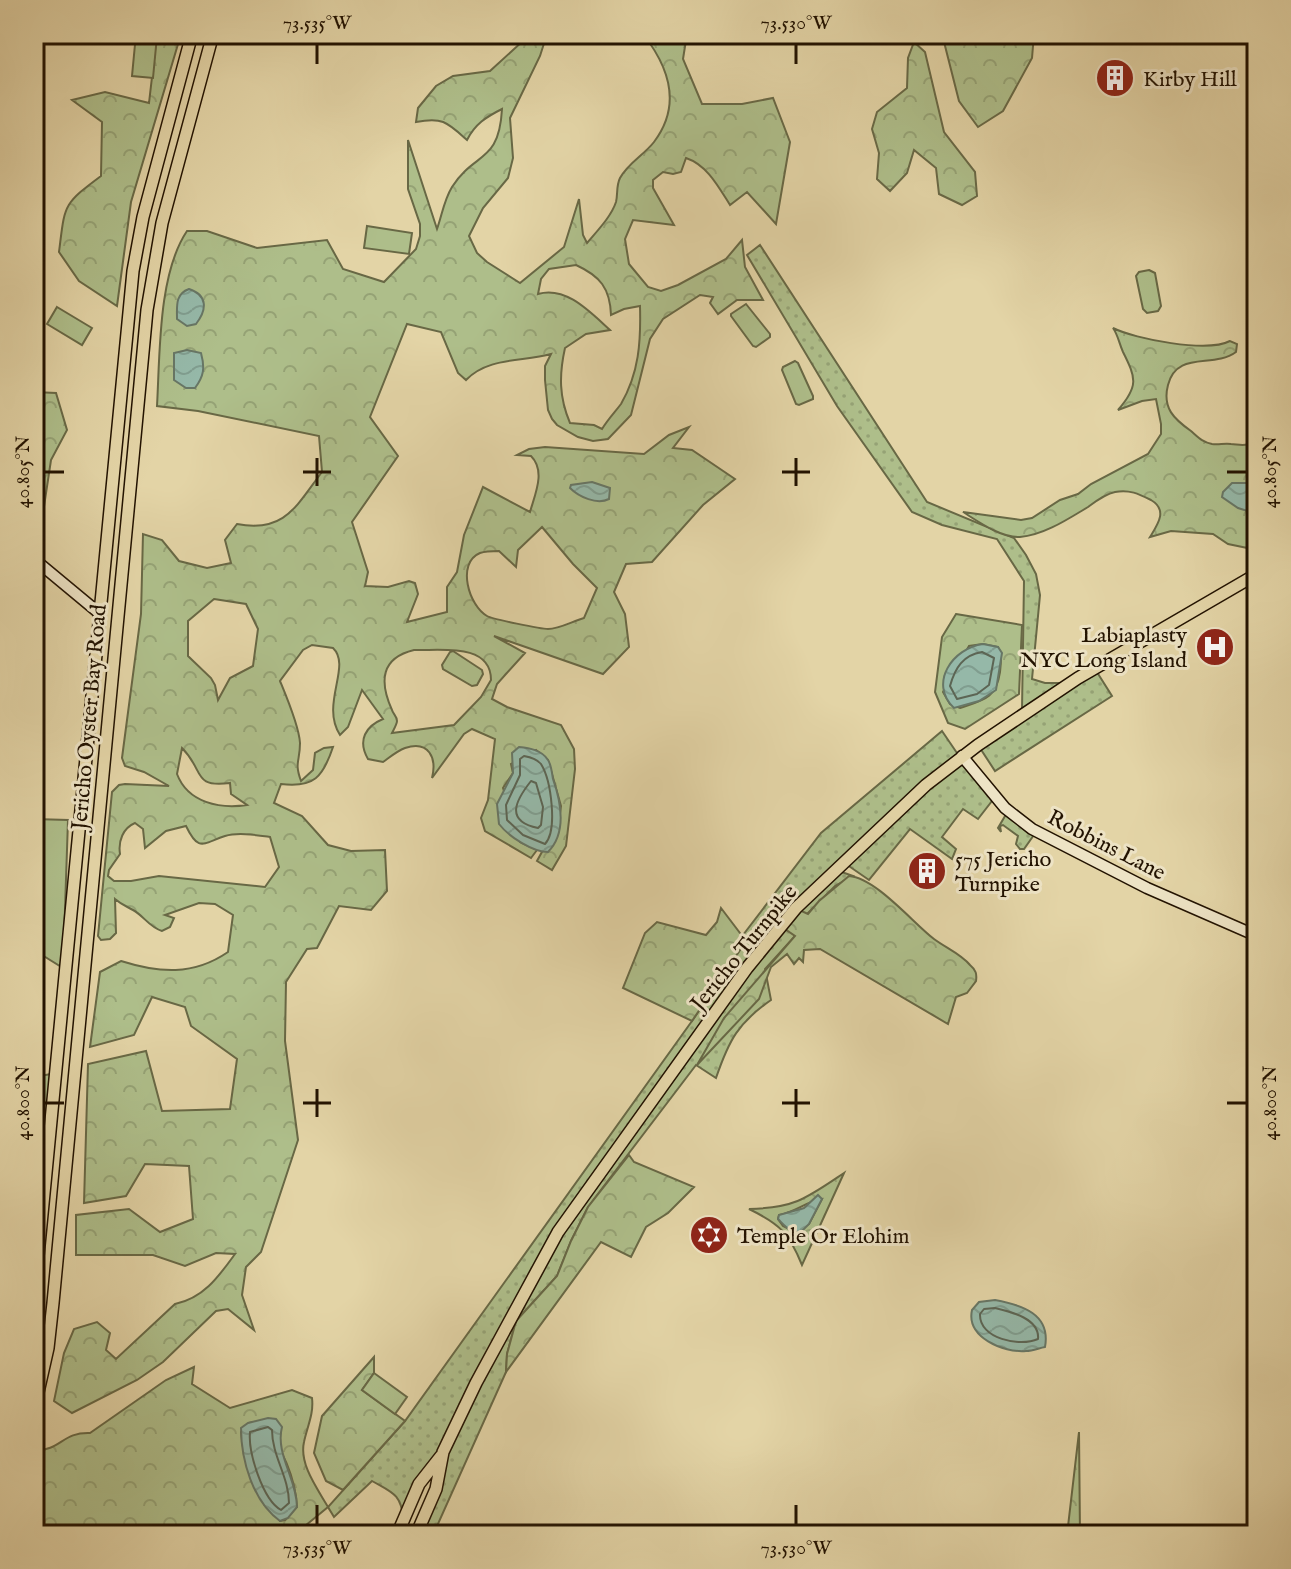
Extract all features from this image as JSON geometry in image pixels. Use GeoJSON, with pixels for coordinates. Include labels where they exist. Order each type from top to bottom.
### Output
{"type":"FeatureCollection","features":[{"type":"Feature","properties":{"kind":"main road","name":"Jericho Oyster Bay Road"},"geometry":{"type":"LineString","coordinates":[[34,1297],[134,264],[147,202],[192,34]]}},
{"type":"Feature","properties":{"kind":"main road","name":"Jericho Oyster Bay Road"},"geometry":{"type":"LineString","coordinates":[[34,1410],[48,1348],[58,1251],[147,310],[177,165],[213,34]]}},
{"type":"Feature","properties":{"kind":"main road"},"geometry":{"type":"LineString","coordinates":[[134,264],[154,267]]}},
{"type":"Feature","properties":{"kind":"main road","name":"Jericho Turnpike"},"geometry":{"type":"LineString","coordinates":[[397,1535],[419,1484],[443,1452],[476,1383],[558,1232],[747,968],[796,908],[926,785],[962,756],[1078,678],[1257,574]]}},
{"type":"Feature","properties":{"kind":"main road"},"geometry":{"type":"LineString","coordinates":[[99,613],[110,622],[111,628],[107,678],[110,690]]}},
{"type":"Feature","properties":{"kind":"main road"},"geometry":{"type":"LineString","coordinates":[[64,981],[84,982]]}},
{"type":"Feature","properties":{"kind":"main road"},"geometry":{"type":"LineString","coordinates":[[39,1250],[58,1251]]}},
{"type":"Feature","properties":{"kind":"main road","name":"Jericho Turnpike"},"geometry":{"type":"LineString","coordinates":[[416,1535],[436,1489],[443,1452]]}},
{"type":"Feature","properties":{"kind":"street"},"geometry":{"type":"LineString","coordinates":[[34,559],[99,613]]}},
{"type":"Feature","properties":{"kind":"street","name":"Robbins Lane"},"geometry":{"type":"LineString","coordinates":[[962,756],[1005,808],[1032,829],[1125,878],[1257,936]]}},
{"type":"Feature","properties":{"kind":"green space"},"geometry":{"type":"Polygon","coordinates":[[[136,34],[157,36],[153,78],[132,76],[136,34]]]}},
{"type":"Feature","properties":{"kind":"green space"},"geometry":{"type":"Polygon","coordinates":[[[157,34],[181,34],[131,202],[117,306],[79,281],[59,252],[68,207],[101,176],[102,122],[72,100],[105,92],[149,103],[157,34]]]}},
{"type":"Feature","properties":{"kind":"green space"},"geometry":{"type":"Polygon","coordinates":[[[526,34],[547,34],[540,56],[510,118],[513,158],[508,178],[483,208],[469,236],[477,253],[520,283],[564,247],[579,199],[583,235],[587,243],[614,208],[620,178],[654,142],[668,114],[669,86],[665,73],[643,34],[687,34],[683,59],[702,104],[742,104],[773,98],[790,142],[776,224],[747,192],[730,205],[706,171],[686,158],[681,172],[663,172],[653,180],[653,188],[674,225],[633,220],[625,239],[629,264],[648,287],[661,291],[726,259],[742,240],[745,267],[763,300],[737,300],[718,314],[710,303],[713,297],[700,295],[663,319],[650,339],[631,415],[608,439],[593,441],[578,437],[552,419],[545,380],[545,366],[551,354],[484,367],[466,380],[458,373],[441,332],[407,324],[370,417],[398,456],[352,522],[368,572],[365,586],[415,583],[418,594],[407,622],[447,612],[447,587],[457,572],[464,535],[483,487],[530,512],[538,483],[538,469],[531,456],[517,455],[529,449],[545,447],[644,454],[669,435],[689,427],[673,448],[692,450],[735,479],[703,505],[652,562],[626,564],[614,592],[625,614],[629,647],[603,674],[494,636],[525,653],[497,684],[492,699],[561,725],[574,749],[575,769],[566,846],[552,870],[537,861],[559,821],[561,806],[548,760],[536,750],[511,764],[513,773],[503,788],[520,842],[537,850],[531,858],[485,831],[481,818],[488,800],[495,739],[472,729],[464,734],[432,778],[432,758],[420,746],[405,748],[383,762],[368,759],[363,746],[365,734],[383,719],[362,690],[348,727],[340,735],[333,711],[339,665],[333,648],[312,645],[303,650],[280,681],[299,736],[301,781],[313,770],[315,753],[333,747],[316,778],[302,784],[281,784],[274,803],[302,816],[328,845],[351,851],[385,850],[387,891],[371,910],[339,906],[317,948],[307,949],[286,982],[285,1041],[298,1140],[261,1252],[246,1267],[242,1295],[254,1330],[228,1309],[216,1311],[163,1362],[137,1380],[72,1413],[54,1401],[64,1353],[74,1329],[97,1322],[110,1333],[106,1350],[116,1359],[175,1304],[194,1297],[210,1285],[235,1254],[216,1253],[185,1266],[153,1255],[76,1255],[76,1215],[129,1209],[160,1232],[193,1219],[189,1166],[145,1164],[126,1196],[84,1203],[88,1064],[146,1051],[162,1111],[230,1109],[237,1059],[191,1026],[185,1007],[152,997],[134,1035],[90,1047],[100,972],[121,961],[176,970],[215,960],[228,952],[233,915],[215,904],[199,903],[165,915],[174,918],[170,927],[162,931],[115,899],[116,933],[110,939],[101,940],[98,936],[112,792],[125,784],[169,786],[144,772],[125,766],[122,758],[141,614],[143,534],[162,540],[179,561],[207,568],[231,563],[225,540],[237,524],[267,524],[288,514],[322,472],[319,436],[198,411],[157,406],[162,315],[170,269],[187,231],[207,231],[257,248],[327,240],[343,269],[384,282],[416,249],[420,236],[420,224],[408,189],[408,140],[437,229],[452,187],[491,148],[500,127],[502,109],[482,122],[467,140],[444,122],[416,122],[418,108],[436,86],[453,76],[490,71],[524,40],[526,34]],[[576,265],[549,269],[541,279],[538,294],[548,292],[568,297],[610,330],[586,334],[565,348],[562,367],[562,395],[570,423],[594,425],[602,429],[621,404],[632,381],[639,345],[640,306],[611,315],[606,290],[591,274],[576,265]],[[542,527],[518,550],[516,567],[499,551],[482,552],[468,566],[471,594],[487,616],[548,629],[584,618],[597,588],[542,527]],[[214,599],[188,621],[188,656],[211,678],[218,700],[230,678],[253,666],[258,629],[246,604],[214,599]],[[414,650],[389,665],[386,672],[385,690],[397,719],[392,733],[454,725],[481,697],[491,680],[489,668],[473,654],[414,650]],[[182,748],[177,774],[182,784],[206,802],[226,806],[247,805],[231,794],[230,783],[204,780],[182,748]],[[135,823],[127,828],[121,840],[120,854],[109,870],[108,876],[114,881],[159,876],[265,887],[279,867],[270,837],[236,834],[202,844],[194,840],[186,826],[166,831],[145,848],[143,829],[135,823]]]}},
{"type":"Feature","properties":{"kind":"green space"},"geometry":{"type":"Polygon","coordinates":[[[942,34],[1034,34],[1032,58],[1003,111],[978,127],[959,101],[942,34]]]}},
{"type":"Feature","properties":{"kind":"green space"},"geometry":{"type":"Polygon","coordinates":[[[914,42],[925,52],[944,132],[975,172],[977,196],[962,205],[939,194],[936,168],[914,150],[907,173],[890,191],[877,179],[879,153],[872,129],[877,112],[907,88],[908,58],[914,42]]]}},
{"type":"Feature","properties":{"kind":"green space"},"geometry":{"type":"Polygon","coordinates":[[[367,226],[412,233],[409,254],[364,248],[367,226]]]}},
{"type":"Feature","properties":{"kind":"green space"},"geometry":{"type":"Polygon","coordinates":[[[760,245],[927,502],[1014,538],[1026,555],[1036,574],[1040,595],[1032,679],[1045,683],[1065,683],[1022,710],[1024,581],[997,539],[942,525],[912,512],[837,406],[747,255],[760,245]]]}},
{"type":"Feature","properties":{"kind":"green space"},"geometry":{"type":"Polygon","coordinates":[[[1149,270],[1155,273],[1161,306],[1158,311],[1147,313],[1143,309],[1136,276],[1149,270]]]}},
{"type":"Feature","properties":{"kind":"green space"},"geometry":{"type":"Polygon","coordinates":[[[746,304],[770,334],[756,347],[731,316],[746,304]]]}},
{"type":"Feature","properties":{"kind":"green space"},"geometry":{"type":"Polygon","coordinates":[[[57,307],[92,328],[82,345],[47,324],[57,307]]]}},
{"type":"Feature","properties":{"kind":"green space"},"geometry":{"type":"Polygon","coordinates":[[[1113,328],[1171,343],[1205,346],[1230,341],[1237,344],[1236,352],[1227,357],[1179,367],[1168,385],[1167,400],[1175,417],[1205,442],[1246,445],[1257,435],[1257,483],[1251,513],[1257,514],[1257,550],[1228,544],[1213,534],[1171,531],[1150,537],[1160,517],[1159,508],[1151,500],[1129,492],[1108,494],[1056,526],[1020,537],[998,532],[963,512],[1021,520],[1032,518],[1148,454],[1161,434],[1156,399],[1118,410],[1132,388],[1133,375],[1113,328]]]}},
{"type":"Feature","properties":{"kind":"green space"},"geometry":{"type":"Polygon","coordinates":[[[795,361],[813,396],[813,399],[799,405],[782,370],[795,361]]]}},
{"type":"Feature","properties":{"kind":"green space"},"geometry":{"type":"Polygon","coordinates":[[[34,392],[56,393],[67,430],[51,460],[37,553],[34,550],[34,392]]]}},
{"type":"Feature","properties":{"kind":"green space"},"geometry":{"type":"Polygon","coordinates":[[[956,614],[1022,625],[1019,694],[965,729],[948,723],[935,692],[942,637],[956,614]],[[983,644],[969,646],[943,692],[950,704],[960,708],[992,693],[1000,672],[998,647],[983,644]]]}},
{"type":"Feature","properties":{"kind":"green space"},"geometry":{"type":"Polygon","coordinates":[[[453,651],[482,670],[477,685],[472,686],[443,669],[442,665],[453,651]]]}},
{"type":"Feature","properties":{"kind":"green space"},"geometry":{"type":"Polygon","coordinates":[[[1095,669],[1112,696],[995,771],[978,745],[1095,669]]]}},
{"type":"Feature","properties":{"kind":"green space"},"geometry":{"type":"Polygon","coordinates":[[[942,731],[995,797],[978,819],[963,809],[942,837],[956,849],[952,859],[910,829],[869,880],[843,862],[836,870],[853,876],[835,886],[807,914],[782,927],[796,935],[765,969],[771,1000],[736,1033],[716,1078],[696,1065],[588,1207],[557,1276],[516,1321],[507,1354],[506,1372],[433,1535],[419,1535],[443,1455],[403,1519],[398,1499],[372,1481],[334,1517],[328,1507],[405,1421],[692,1021],[746,941],[743,935],[821,833],[942,731]]]}},
{"type":"Feature","properties":{"kind":"green space"},"geometry":{"type":"Polygon","coordinates":[[[1008,811],[1036,832],[1024,849],[1016,844],[1018,836],[1003,825],[1000,826],[1001,832],[998,828],[1008,811]]]}},
{"type":"Feature","properties":{"kind":"green space"},"geometry":{"type":"Polygon","coordinates":[[[34,819],[68,820],[63,968],[34,950],[34,819]]]}},
{"type":"Feature","properties":{"kind":"green space"},"geometry":{"type":"Polygon","coordinates":[[[849,876],[871,884],[974,969],[976,981],[967,993],[956,997],[948,1024],[820,949],[804,950],[803,962],[799,958],[794,964],[787,954],[771,967],[759,999],[697,1065],[724,1018],[795,936],[782,927],[797,909],[808,914],[849,876]]]}},
{"type":"Feature","properties":{"kind":"green space"},"geometry":{"type":"Polygon","coordinates":[[[721,908],[746,941],[692,1021],[623,988],[645,933],[657,922],[706,935],[717,922],[721,908]]]}},
{"type":"Feature","properties":{"kind":"green space"},"geometry":{"type":"Polygon","coordinates":[[[51,1074],[44,1139],[34,1136],[34,1077],[51,1074]]]}},
{"type":"Feature","properties":{"kind":"green space"},"geometry":{"type":"Polygon","coordinates":[[[629,1155],[634,1162],[694,1187],[668,1213],[646,1227],[631,1257],[601,1242],[506,1372],[507,1354],[516,1321],[557,1276],[588,1207],[629,1155]]]}},
{"type":"Feature","properties":{"kind":"green space"},"geometry":{"type":"Polygon","coordinates":[[[844,1173],[802,1265],[782,1231],[749,1209],[790,1204],[844,1173]],[[822,1199],[779,1215],[778,1219],[783,1226],[795,1232],[809,1224],[822,1199]]]}},
{"type":"Feature","properties":{"kind":"green space"},"geometry":{"type":"Polygon","coordinates":[[[374,1357],[374,1373],[362,1390],[405,1421],[343,1490],[326,1481],[314,1453],[322,1416],[374,1357]]]}},
{"type":"Feature","properties":{"kind":"green space"},"geometry":{"type":"Polygon","coordinates":[[[194,1367],[192,1384],[230,1408],[292,1390],[312,1398],[304,1459],[328,1507],[294,1535],[34,1535],[34,1451],[51,1448],[73,1435],[90,1433],[166,1380],[194,1367]],[[261,1421],[249,1423],[241,1432],[245,1458],[253,1480],[280,1521],[285,1520],[297,1507],[296,1495],[286,1461],[261,1421]]]}},
{"type":"Feature","properties":{"kind":"green space"},"geometry":{"type":"Polygon","coordinates":[[[374,1373],[407,1397],[395,1414],[362,1390],[374,1373]]]}},
{"type":"Feature","properties":{"kind":"green space"},"geometry":{"type":"Polygon","coordinates":[[[1079,1432],[1080,1535],[1067,1535],[1079,1432]]]}},
{"type":"Feature","properties":{"kind":"water"},"geometry":{"type":"Polygon","coordinates":[[[189,289],[200,295],[204,308],[196,324],[187,326],[177,319],[177,305],[181,294],[189,289]]]}},
{"type":"Feature","properties":{"kind":"water"},"geometry":{"type":"Polygon","coordinates":[[[187,350],[201,353],[202,376],[195,388],[186,388],[174,380],[174,353],[187,350]]]}},
{"type":"Feature","properties":{"kind":"water"},"geometry":{"type":"Polygon","coordinates":[[[592,482],[610,488],[609,499],[588,499],[570,488],[571,485],[592,482]]]}},
{"type":"Feature","properties":{"kind":"water"},"geometry":{"type":"Polygon","coordinates":[[[1232,483],[1257,483],[1257,514],[1238,508],[1222,497],[1232,483]]]}},
{"type":"Feature","properties":{"kind":"water"},"geometry":{"type":"Polygon","coordinates":[[[983,644],[998,647],[1002,653],[996,690],[979,701],[954,708],[943,688],[948,668],[962,652],[983,644]]]}},
{"type":"Feature","properties":{"kind":"water"},"geometry":{"type":"Polygon","coordinates":[[[519,747],[539,752],[551,766],[561,817],[558,836],[548,852],[522,843],[499,824],[497,804],[513,773],[512,753],[519,747]]]}},
{"type":"Feature","properties":{"kind":"water"},"geometry":{"type":"Polygon","coordinates":[[[818,1195],[822,1199],[809,1224],[801,1232],[791,1230],[778,1219],[779,1215],[804,1208],[818,1195]]]}},
{"type":"Feature","properties":{"kind":"water"},"geometry":{"type":"Polygon","coordinates":[[[995,1300],[1024,1308],[1039,1319],[1044,1326],[1045,1347],[1017,1351],[997,1346],[980,1335],[972,1320],[972,1310],[979,1302],[995,1300]]]}},
{"type":"Feature","properties":{"kind":"water"},"geometry":{"type":"Polygon","coordinates":[[[268,1418],[276,1419],[282,1427],[281,1447],[296,1497],[297,1507],[288,1518],[280,1521],[256,1492],[246,1466],[242,1440],[241,1428],[268,1418]]]}},
{"type":"Feature","properties":{"kind":"place","name":"Kirby Hill"},"geometry":{"type":"Point","coordinates":[1115,78]}},
{"type":"Feature","properties":{"kind":"place","name":"Labiaplasty NYC Long Island"},"geometry":{"type":"Point","coordinates":[1215,647]}},
{"type":"Feature","properties":{"kind":"place","name":"575 Jericho Turnpike"},"geometry":{"type":"Point","coordinates":[927,871]}},
{"type":"Feature","properties":{"kind":"place","name":"Temple Or Elohim"},"geometry":{"type":"Point","coordinates":[709,1235]}}]}
